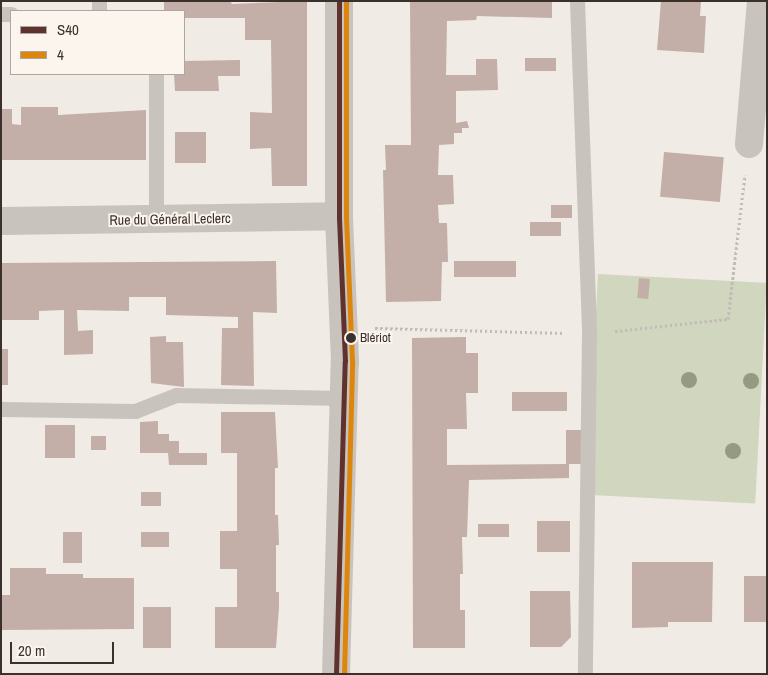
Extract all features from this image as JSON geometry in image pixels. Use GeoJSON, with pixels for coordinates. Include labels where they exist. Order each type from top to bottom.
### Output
{"type":"FeatureCollection","features":[{"type":"Feature","properties":{"kind":"street"},"geometry":{"type":"LineString","coordinates":[[336,674],[345,327],[339,216],[339,1]]}},
{"type":"Feature","properties":{"kind":"street"},"geometry":{"type":"LineString","coordinates":[[749,144],[761,1]]}},
{"type":"Feature","properties":{"kind":"street","name":"Rue du Général Leclerc"},"geometry":{"type":"LineString","coordinates":[[1,221],[339,216]]}},
{"type":"Feature","properties":{"kind":"lane"},"geometry":{"type":"LineString","coordinates":[[578,1],[590,334],[585,674]]}},
{"type":"Feature","properties":{"kind":"lane"},"geometry":{"type":"LineString","coordinates":[[156,75],[156,220]]}},
{"type":"Feature","properties":{"kind":"lane"},"geometry":{"type":"LineString","coordinates":[[1,408],[135,411],[176,395],[343,398]]}},
{"type":"Feature","properties":{"kind":"green space"},"geometry":{"type":"Polygon","coordinates":[[[598,274],[767,283],[755,504],[586,495],[598,274]]]}},
{"type":"Feature","properties":{"kind":"building"},"geometry":{"type":"Polygon","coordinates":[[[164,1],[230,1],[232,4],[307,1],[307,186],[272,186],[271,148],[250,149],[250,112],[272,113],[271,40],[245,40],[245,18],[185,18],[185,10],[164,10],[164,1]]]}},
{"type":"Feature","properties":{"kind":"building"},"geometry":{"type":"Polygon","coordinates":[[[410,1],[552,2],[552,18],[477,16],[476,20],[447,21],[446,75],[476,75],[476,59],[497,59],[498,90],[456,91],[456,123],[467,121],[469,128],[462,128],[462,133],[454,133],[454,144],[439,145],[438,175],[453,175],[454,204],[438,205],[439,223],[447,223],[448,262],[442,262],[441,301],[386,302],[383,170],[386,170],[385,145],[411,145],[410,1]]]}},
{"type":"Feature","properties":{"kind":"building"},"geometry":{"type":"Polygon","coordinates":[[[661,1],[701,1],[700,16],[706,16],[704,53],[657,50],[661,1]]]}},
{"type":"Feature","properties":{"kind":"building"},"geometry":{"type":"Polygon","coordinates":[[[525,58],[556,58],[556,71],[525,71],[525,58]]]}},
{"type":"Feature","properties":{"kind":"building"},"geometry":{"type":"Polygon","coordinates":[[[240,60],[240,76],[218,76],[219,91],[175,91],[174,75],[185,75],[185,61],[240,60]]]}},
{"type":"Feature","properties":{"kind":"building"},"geometry":{"type":"Polygon","coordinates":[[[21,107],[58,107],[58,115],[146,110],[146,160],[1,160],[1,109],[12,109],[12,124],[21,125],[21,107]]]}},
{"type":"Feature","properties":{"kind":"building"},"geometry":{"type":"Polygon","coordinates":[[[175,132],[206,132],[206,163],[175,163],[175,132]]]}},
{"type":"Feature","properties":{"kind":"building"},"geometry":{"type":"Polygon","coordinates":[[[664,152],[724,157],[720,202],[660,197],[664,152]]]}},
{"type":"Feature","properties":{"kind":"building"},"geometry":{"type":"Polygon","coordinates":[[[551,205],[572,205],[572,218],[551,218],[551,205]]]}},
{"type":"Feature","properties":{"kind":"building"},"geometry":{"type":"Polygon","coordinates":[[[530,222],[561,222],[561,236],[530,236],[530,222]]]}},
{"type":"Feature","properties":{"kind":"building"},"geometry":{"type":"Polygon","coordinates":[[[276,261],[277,313],[253,312],[254,386],[221,385],[222,328],[238,328],[238,317],[166,315],[166,297],[129,297],[129,311],[77,310],[78,331],[93,330],[93,354],[64,355],[64,310],[39,311],[39,320],[1,320],[1,263],[276,261]]]}},
{"type":"Feature","properties":{"kind":"building"},"geometry":{"type":"Polygon","coordinates":[[[454,261],[516,261],[516,277],[454,277],[454,261]]]}},
{"type":"Feature","properties":{"kind":"building"},"geometry":{"type":"Polygon","coordinates":[[[639,278],[650,279],[648,299],[637,298],[639,278]]]}},
{"type":"Feature","properties":{"kind":"building"},"geometry":{"type":"Polygon","coordinates":[[[166,336],[166,342],[183,342],[184,387],[151,383],[150,337],[166,336]]]}},
{"type":"Feature","properties":{"kind":"building"},"geometry":{"type":"Polygon","coordinates":[[[466,337],[466,353],[478,353],[478,393],[466,393],[467,429],[447,429],[447,465],[566,464],[566,430],[581,430],[581,464],[569,464],[569,478],[469,480],[467,537],[462,537],[463,574],[460,574],[460,610],[465,610],[465,648],[413,648],[412,338],[466,337]]]}},
{"type":"Feature","properties":{"kind":"building"},"geometry":{"type":"Polygon","coordinates":[[[1,349],[8,349],[8,385],[1,385],[1,349]]]}},
{"type":"Feature","properties":{"kind":"building"},"geometry":{"type":"Polygon","coordinates":[[[512,392],[567,392],[567,411],[512,411],[512,392]]]}},
{"type":"Feature","properties":{"kind":"building"},"geometry":{"type":"Polygon","coordinates":[[[221,412],[275,412],[278,468],[275,468],[275,515],[278,515],[279,545],[276,545],[276,592],[279,592],[279,607],[276,648],[215,648],[215,607],[237,607],[237,569],[220,569],[220,531],[237,531],[237,453],[221,453],[221,412]]]}},
{"type":"Feature","properties":{"kind":"building"},"geometry":{"type":"Polygon","coordinates":[[[158,421],[158,434],[169,434],[169,441],[179,441],[179,453],[207,453],[207,465],[169,465],[168,453],[140,453],[140,422],[158,421]]]}},
{"type":"Feature","properties":{"kind":"building"},"geometry":{"type":"Polygon","coordinates":[[[45,425],[75,425],[75,458],[45,458],[45,425]]]}},
{"type":"Feature","properties":{"kind":"building"},"geometry":{"type":"Polygon","coordinates":[[[91,436],[106,436],[106,450],[91,450],[91,436]]]}},
{"type":"Feature","properties":{"kind":"building"},"geometry":{"type":"Polygon","coordinates":[[[141,492],[161,492],[161,506],[141,506],[141,492]]]}},
{"type":"Feature","properties":{"kind":"building"},"geometry":{"type":"Polygon","coordinates":[[[537,521],[570,521],[570,552],[537,552],[537,521]]]}},
{"type":"Feature","properties":{"kind":"building"},"geometry":{"type":"Polygon","coordinates":[[[478,524],[509,524],[509,537],[478,537],[478,524]]]}},
{"type":"Feature","properties":{"kind":"building"},"geometry":{"type":"Polygon","coordinates":[[[63,532],[82,532],[82,563],[63,563],[63,532]]]}},
{"type":"Feature","properties":{"kind":"building"},"geometry":{"type":"Polygon","coordinates":[[[141,532],[169,532],[169,547],[141,547],[141,532]]]}},
{"type":"Feature","properties":{"kind":"building"},"geometry":{"type":"Polygon","coordinates":[[[632,562],[713,562],[712,622],[668,622],[668,627],[632,628],[632,562]]]}},
{"type":"Feature","properties":{"kind":"building"},"geometry":{"type":"Polygon","coordinates":[[[10,568],[46,568],[46,574],[83,574],[83,578],[134,578],[134,629],[1,630],[1,595],[10,595],[10,568]]]}},
{"type":"Feature","properties":{"kind":"building"},"geometry":{"type":"Polygon","coordinates":[[[744,576],[767,576],[767,622],[744,622],[744,576]]]}},
{"type":"Feature","properties":{"kind":"building"},"geometry":{"type":"Polygon","coordinates":[[[530,591],[570,591],[571,637],[561,647],[530,647],[530,591]]]}},
{"type":"Feature","properties":{"kind":"building"},"geometry":{"type":"Polygon","coordinates":[[[143,607],[171,607],[171,648],[143,648],[143,607]]]}},
{"type":"Feature","properties":{"kind":"transit line","name":"S40"},"geometry":{"type":"LineString","coordinates":[[336,674],[345,361],[339,216],[339,1]]}},
{"type":"Feature","properties":{"kind":"transit line","name":"4"},"geometry":{"type":"LineString","coordinates":[[344,674],[352,361],[346,216],[346,1]]}},
{"type":"Feature","properties":{"kind":"place","name":"Blériot"},"geometry":{"type":"Point","coordinates":[351,338]}}]}
